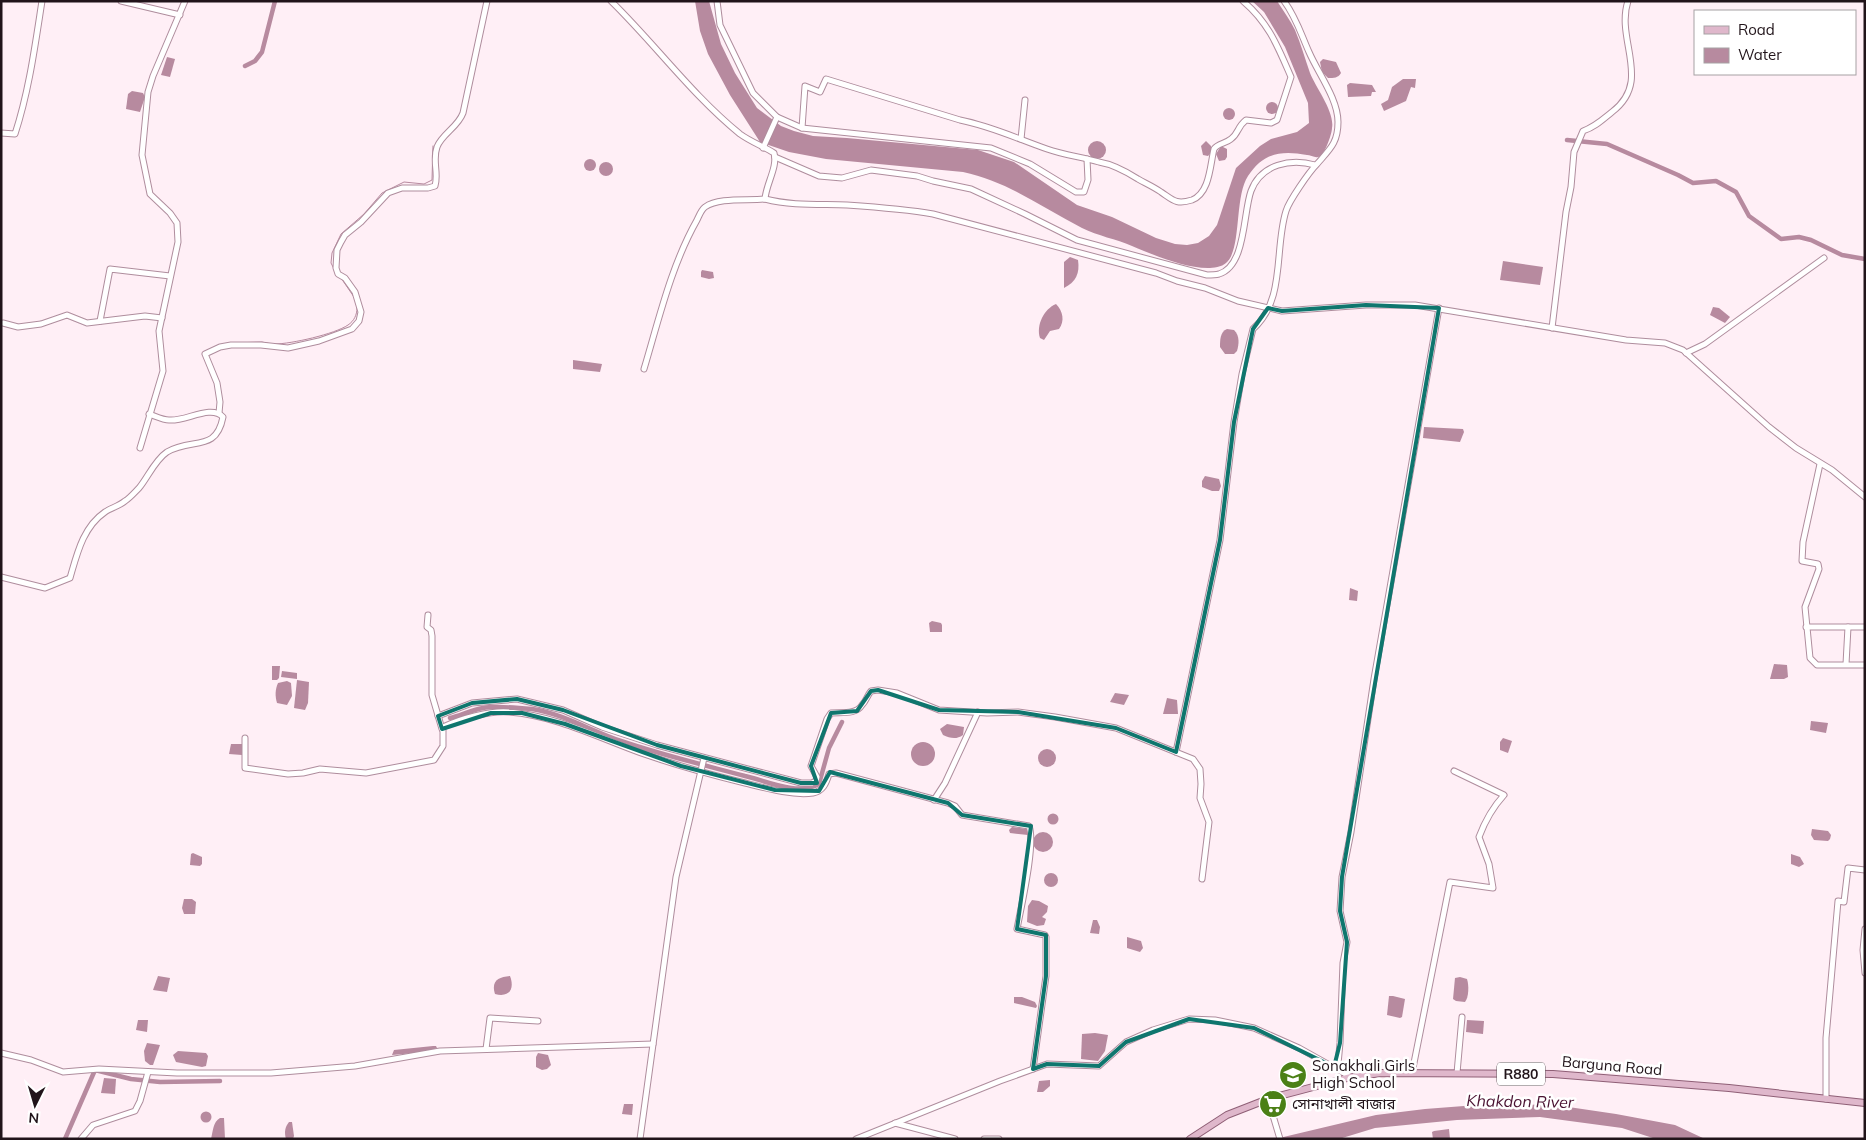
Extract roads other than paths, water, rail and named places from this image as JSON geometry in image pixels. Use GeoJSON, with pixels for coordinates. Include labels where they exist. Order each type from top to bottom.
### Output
{"type":"FeatureCollection","features":[{"type":"Feature","properties":{"kind":"main road","name":"Barguna Road"},"geometry":{"type":"LineString","coordinates":[[1190,1139],[1227,1115],[1268,1099],[1351,1077],[1381,1073],[1553,1074],[1729,1088],[1865,1103]]}},
{"type":"Feature","properties":{"kind":"street"},"geometry":{"type":"LineString","coordinates":[[1,133],[15,134],[21,115],[28,87],[42,1]]}},
{"type":"Feature","properties":{"kind":"street"},"geometry":{"type":"LineString","coordinates":[[121,1],[180,15]]}},
{"type":"Feature","properties":{"kind":"street"},"geometry":{"type":"LineString","coordinates":[[140,448],[163,371],[159,331],[178,242],[177,223],[170,213],[150,194],[142,155],[148,92],[185,1]]}},
{"type":"Feature","properties":{"kind":"street"},"geometry":{"type":"LineString","coordinates":[[219,413],[220,402],[217,382],[205,354],[220,347],[231,345],[262,345],[288,348],[298,346],[346,332],[359,321],[361,312],[355,292],[345,278],[338,274],[336,268],[337,250],[345,235],[361,222],[388,193],[402,188],[428,188],[435,186],[434,163],[438,145],[463,113],[487,1]]}},
{"type":"Feature","properties":{"kind":"street"},"geometry":{"type":"LineString","coordinates":[[611,1],[618,4],[706,103],[741,134],[774,153],[776,160],[766,189],[765,199]]}},
{"type":"Feature","properties":{"kind":"street"},"geometry":{"type":"LineString","coordinates":[[718,1],[720,25],[732,52],[753,93],[776,117],[802,128],[991,148],[1030,164],[1076,192],[1084,192],[1087,187],[1087,159]]}},
{"type":"Feature","properties":{"kind":"street"},"geometry":{"type":"LineString","coordinates":[[802,128],[806,86],[820,92],[826,79],[980,124],[1048,150],[1116,168],[1160,192],[1171,201],[1192,200],[1200,195],[1206,185],[1214,149],[1217,144],[1229,141],[1236,135],[1240,125],[1246,120],[1271,123],[1277,120],[1291,77],[1272,34],[1262,18],[1243,1]]}},
{"type":"Feature","properties":{"kind":"street"},"geometry":{"type":"LineString","coordinates":[[1176,752],[1220,540],[1234,422],[1252,329],[1258,324],[1271,304],[1277,272],[1281,228],[1287,209],[1316,165],[1336,141],[1338,121],[1335,104],[1308,50],[1296,20],[1284,1]]}},
{"type":"Feature","properties":{"kind":"street"},"geometry":{"type":"LineString","coordinates":[[1552,328],[1574,152],[1583,131],[1594,127],[1621,106],[1628,95],[1632,75],[1625,24],[1628,1]]}},
{"type":"Feature","properties":{"kind":"street"},"geometry":{"type":"LineString","coordinates":[[1021,139],[1025,100]]}},
{"type":"Feature","properties":{"kind":"street"},"geometry":{"type":"LineString","coordinates":[[763,148],[776,117]]}},
{"type":"Feature","properties":{"kind":"street"},"geometry":{"type":"LineString","coordinates":[[775,157],[819,176],[851,177],[872,170],[917,176],[971,189],[1076,240],[1207,276],[1220,274],[1229,268],[1236,256],[1243,235],[1251,191],[1258,179],[1270,169],[1285,163],[1299,162],[1316,165]]}},
{"type":"Feature","properties":{"kind":"street"},"geometry":{"type":"LineString","coordinates":[[644,369],[666,294],[688,235],[704,208],[720,201],[765,199],[792,203],[847,205],[913,211],[933,214],[1156,273],[1177,281],[1205,288],[1238,301],[1282,311],[1366,305],[1415,305],[1626,340],[1665,343],[1686,353],[1769,427],[1820,464],[1832,470],[1865,497]]}},
{"type":"Feature","properties":{"kind":"street"},"geometry":{"type":"LineString","coordinates":[[1686,353],[1705,344],[1824,258]]}},
{"type":"Feature","properties":{"kind":"street"},"geometry":{"type":"LineString","coordinates":[[100,321],[110,269],[170,276]]}},
{"type":"Feature","properties":{"kind":"street"},"geometry":{"type":"LineString","coordinates":[[1334,1068],[1338,1064],[1343,963],[1347,942],[1340,911],[1342,877],[1351,832],[1374,679],[1439,308]]}},
{"type":"Feature","properties":{"kind":"street"},"geometry":{"type":"LineString","coordinates":[[4,323],[18,327],[41,324],[67,315],[87,322],[145,316],[162,318]]}},
{"type":"Feature","properties":{"kind":"street"},"geometry":{"type":"LineString","coordinates":[[1,577],[45,588],[70,578],[78,548],[90,526],[105,512],[125,501],[139,488],[166,453],[195,443],[209,441],[215,437],[221,428],[223,417],[219,413],[210,411],[168,420],[149,414]]}},
{"type":"Feature","properties":{"kind":"street"},"geometry":{"type":"LineString","coordinates":[[1820,464],[1803,542],[1802,561],[1818,564],[1819,569],[1805,607],[1810,658],[1817,665],[1865,665]]}},
{"type":"Feature","properties":{"kind":"street"},"geometry":{"type":"LineString","coordinates":[[245,738],[245,768],[288,774],[320,769],[366,773],[434,760],[443,746],[442,729],[432,695],[432,636],[431,630],[427,626],[428,615]]}},
{"type":"Feature","properties":{"kind":"street"},"geometry":{"type":"LineString","coordinates":[[1806,627],[1865,627]]}},
{"type":"Feature","properties":{"kind":"street"},"geometry":{"type":"LineString","coordinates":[[1846,664],[1848,627]]}},
{"type":"Feature","properties":{"kind":"street"},"geometry":{"type":"LineString","coordinates":[[438,716],[472,703],[517,699],[554,707],[612,731],[657,746],[801,783],[816,781],[811,766],[827,719],[831,713],[857,711],[871,691],[878,690],[897,694],[939,710],[1018,712],[1055,716],[1116,728],[1193,759],[1200,769],[1202,784],[1200,798],[1209,822],[1202,878]]}},
{"type":"Feature","properties":{"kind":"street"},"geometry":{"type":"LineString","coordinates":[[442,729],[446,725],[491,713],[507,711],[522,713],[565,724],[646,755],[774,790],[812,793],[825,786],[829,774],[836,773],[955,806],[962,815],[1029,826],[1032,832],[1030,851],[1017,929],[1045,935],[1046,937],[1046,976],[1033,1069]]}},
{"type":"Feature","properties":{"kind":"street"},"geometry":{"type":"LineString","coordinates":[[934,800],[945,784],[978,712]]}},
{"type":"Feature","properties":{"kind":"street"},"geometry":{"type":"LineString","coordinates":[[640,1139],[676,877],[704,758]]}},
{"type":"Feature","properties":{"kind":"street"},"geometry":{"type":"LineString","coordinates":[[1412,1073],[1450,882],[1494,888],[1489,864],[1479,837],[1483,825],[1497,802],[1504,795],[1454,771]]}},
{"type":"Feature","properties":{"kind":"street"},"geometry":{"type":"LineString","coordinates":[[1826,1099],[1826,1038],[1838,901],[1844,902],[1848,868],[1865,870]]}},
{"type":"Feature","properties":{"kind":"street"},"geometry":{"type":"LineString","coordinates":[[1865,929],[1863,950],[1865,973]]}},
{"type":"Feature","properties":{"kind":"street"},"geometry":{"type":"LineString","coordinates":[[1457,1073],[1462,1017]]}},
{"type":"Feature","properties":{"kind":"street"},"geometry":{"type":"LineString","coordinates":[[486,1049],[490,1018],[538,1021]]}},
{"type":"Feature","properties":{"kind":"street"},"geometry":{"type":"LineString","coordinates":[[856,1139],[1047,1064],[1099,1066],[1126,1042],[1153,1030],[1189,1019],[1215,1020],[1254,1028],[1299,1048],[1351,1077]]}},
{"type":"Feature","properties":{"kind":"street"},"geometry":{"type":"LineString","coordinates":[[1,1053],[32,1060],[63,1072],[99,1069],[148,1072],[271,1073],[355,1066],[440,1051],[653,1044]]}},
{"type":"Feature","properties":{"kind":"street"},"geometry":{"type":"LineString","coordinates":[[81,1139],[93,1125],[135,1112],[148,1072]]}},
{"type":"Feature","properties":{"kind":"street"},"geometry":{"type":"LineString","coordinates":[[1268,1099],[1280,1137]]}},
{"type":"Feature","properties":{"kind":"street"},"geometry":{"type":"LineString","coordinates":[[895,1123],[955,1139]]}},
{"type":"Feature","properties":{"kind":"street"},"geometry":{"type":"LineString","coordinates":[[984,1139],[999,1139]]}},
{"type":"Feature","properties":{"kind":"water"},"geometry":{"type":"Polygon","coordinates":[[[695,1],[709,1],[721,44],[735,73],[757,108],[781,126],[813,136],[978,150],[1014,162],[1077,205],[1112,217],[1156,238],[1175,244],[1187,245],[1198,243],[1209,236],[1217,225],[1236,168],[1260,146],[1271,139],[1297,132],[1309,123],[1308,103],[1285,47],[1264,12],[1252,1],[1277,1],[1289,19],[1297,35],[1310,73],[1331,115],[1332,131],[1327,145],[1320,156],[1281,153],[1260,162],[1248,176],[1244,185],[1231,256],[1226,263],[1217,267],[1189,266],[1088,231],[1010,188],[979,176],[963,172],[826,159],[789,152],[760,142],[730,95],[708,54],[700,31],[695,1]]]}},
{"type":"Feature","properties":{"kind":"water"},"geometry":{"type":"Polygon","coordinates":[[[167,57],[175,59],[170,77],[161,75],[167,57]]]}},
{"type":"Feature","properties":{"kind":"water"},"geometry":{"type":"Polygon","coordinates":[[[1323,59],[1336,62],[1341,73],[1340,75],[1328,78],[1322,72],[1320,62],[1323,59]]]}},
{"type":"Feature","properties":{"kind":"water"},"geometry":{"type":"Polygon","coordinates":[[[1403,79],[1416,79],[1415,88],[1411,87],[1406,101],[1384,111],[1381,104],[1388,100],[1392,87],[1403,79]]]}},
{"type":"Feature","properties":{"kind":"water"},"geometry":{"type":"Polygon","coordinates":[[[1350,83],[1372,85],[1376,92],[1372,92],[1371,96],[1348,97],[1347,85],[1350,83]]]}},
{"type":"Feature","properties":{"kind":"water"},"geometry":{"type":"Polygon","coordinates":[[[132,91],[143,93],[145,97],[140,112],[126,109],[128,94],[132,91]]]}},
{"type":"Feature","properties":{"kind":"water"},"geometry":{"type":"Polygon","coordinates":[[[1270,102],[1274,102],[1278,108],[1274,114],[1270,114],[1266,110],[1266,106],[1270,102]]]}},
{"type":"Feature","properties":{"kind":"water"},"geometry":{"type":"Polygon","coordinates":[[[1229,108],[1235,114],[1229,120],[1223,114],[1229,108]]]}},
{"type":"Feature","properties":{"kind":"water"},"geometry":{"type":"Polygon","coordinates":[[[1097,141],[1103,144],[1106,150],[1103,156],[1097,159],[1091,156],[1088,150],[1091,144],[1097,141]]]}},
{"type":"Feature","properties":{"kind":"water"},"geometry":{"type":"Polygon","coordinates":[[[1206,141],[1211,146],[1211,153],[1208,156],[1203,155],[1201,146],[1206,141]]]}},
{"type":"Feature","properties":{"kind":"water"},"geometry":{"type":"Polygon","coordinates":[[[1221,146],[1227,149],[1227,157],[1225,160],[1219,161],[1216,154],[1221,146]]]}},
{"type":"Feature","properties":{"kind":"water"},"geometry":{"type":"Polygon","coordinates":[[[588,159],[592,159],[596,165],[592,171],[588,171],[584,167],[584,163],[588,159]]]}},
{"type":"Feature","properties":{"kind":"water"},"geometry":{"type":"Polygon","coordinates":[[[603,162],[609,162],[613,169],[609,176],[603,176],[599,172],[599,166],[603,162]]]}},
{"type":"Feature","properties":{"kind":"water"},"geometry":{"type":"Polygon","coordinates":[[[1070,257],[1078,260],[1078,273],[1072,283],[1064,288],[1064,262],[1070,257]]]}},
{"type":"Feature","properties":{"kind":"water"},"geometry":{"type":"Polygon","coordinates":[[[1503,261],[1543,267],[1540,285],[1500,280],[1503,261]]]}},
{"type":"Feature","properties":{"kind":"water"},"geometry":{"type":"Polygon","coordinates":[[[702,270],[713,272],[714,278],[701,277],[702,270]]]}},
{"type":"Feature","properties":{"kind":"water"},"geometry":{"type":"Polygon","coordinates":[[[1056,304],[1062,313],[1062,323],[1059,329],[1050,331],[1044,340],[1040,338],[1040,323],[1048,310],[1056,304]]]}},
{"type":"Feature","properties":{"kind":"water"},"geometry":{"type":"Polygon","coordinates":[[[1713,307],[1719,308],[1730,317],[1725,323],[1710,315],[1713,307]]]}},
{"type":"Feature","properties":{"kind":"water"},"geometry":{"type":"Polygon","coordinates":[[[1227,329],[1234,330],[1238,337],[1238,348],[1234,354],[1225,354],[1220,347],[1220,339],[1227,329]]]}},
{"type":"Feature","properties":{"kind":"water"},"geometry":{"type":"Polygon","coordinates":[[[573,360],[602,364],[600,372],[573,369],[573,360]]]}},
{"type":"Feature","properties":{"kind":"water"},"geometry":{"type":"Polygon","coordinates":[[[1424,427],[1463,429],[1464,432],[1460,442],[1423,438],[1424,427]]]}},
{"type":"Feature","properties":{"kind":"water"},"geometry":{"type":"Polygon","coordinates":[[[1205,476],[1219,479],[1221,486],[1219,491],[1212,491],[1202,487],[1202,481],[1205,476]]]}},
{"type":"Feature","properties":{"kind":"water"},"geometry":{"type":"Polygon","coordinates":[[[1350,588],[1358,591],[1357,601],[1349,600],[1350,588]]]}},
{"type":"Feature","properties":{"kind":"water"},"geometry":{"type":"Polygon","coordinates":[[[932,621],[941,623],[942,632],[930,632],[929,623],[932,621]]]}},
{"type":"Feature","properties":{"kind":"water"},"geometry":{"type":"Polygon","coordinates":[[[1774,664],[1787,665],[1788,677],[1784,679],[1770,679],[1774,664]]]}},
{"type":"Feature","properties":{"kind":"water"},"geometry":{"type":"Polygon","coordinates":[[[272,666],[280,666],[279,678],[277,680],[272,680],[272,666]]]}},
{"type":"Feature","properties":{"kind":"water"},"geometry":{"type":"Polygon","coordinates":[[[282,671],[297,673],[297,679],[281,677],[282,671]]]}},
{"type":"Feature","properties":{"kind":"water"},"geometry":{"type":"Polygon","coordinates":[[[297,680],[309,682],[308,703],[305,710],[294,708],[297,680]]]}},
{"type":"Feature","properties":{"kind":"water"},"geometry":{"type":"Polygon","coordinates":[[[287,681],[291,683],[292,696],[287,705],[277,703],[276,688],[278,683],[287,681]]]}},
{"type":"Feature","properties":{"kind":"water"},"geometry":{"type":"Polygon","coordinates":[[[1115,693],[1129,695],[1124,705],[1110,702],[1115,693]]]}},
{"type":"Feature","properties":{"kind":"water"},"geometry":{"type":"Polygon","coordinates":[[[1167,698],[1177,700],[1178,714],[1163,714],[1167,698]]]}},
{"type":"Feature","properties":{"kind":"water"},"geometry":{"type":"Polygon","coordinates":[[[1811,721],[1828,723],[1826,733],[1810,730],[1811,721]]]}},
{"type":"Feature","properties":{"kind":"water"},"geometry":{"type":"Polygon","coordinates":[[[947,724],[964,727],[963,735],[953,738],[943,735],[940,729],[947,724]]]}},
{"type":"Feature","properties":{"kind":"water"},"geometry":{"type":"Polygon","coordinates":[[[1503,738],[1512,741],[1508,753],[1500,750],[1500,742],[1503,738]]]}},
{"type":"Feature","properties":{"kind":"water"},"geometry":{"type":"Polygon","coordinates":[[[923,742],[931,746],[935,754],[931,762],[923,766],[915,762],[911,754],[915,746],[923,742]]]}},
{"type":"Feature","properties":{"kind":"water"},"geometry":{"type":"Polygon","coordinates":[[[231,744],[244,744],[242,755],[229,754],[231,744]]]}},
{"type":"Feature","properties":{"kind":"water"},"geometry":{"type":"Polygon","coordinates":[[[1043,749],[1051,749],[1056,754],[1054,765],[1043,767],[1038,762],[1038,754],[1043,749]]]}},
{"type":"Feature","properties":{"kind":"water"},"geometry":{"type":"Polygon","coordinates":[[[1051,814],[1055,814],[1058,819],[1057,823],[1051,824],[1048,821],[1048,817],[1051,814]]]}},
{"type":"Feature","properties":{"kind":"water"},"geometry":{"type":"Polygon","coordinates":[[[1012,827],[1027,829],[1029,834],[1010,833],[1009,830],[1012,827]]]}},
{"type":"Feature","properties":{"kind":"water"},"geometry":{"type":"Polygon","coordinates":[[[1812,829],[1828,831],[1831,835],[1830,839],[1828,841],[1814,840],[1811,835],[1812,829]]]}},
{"type":"Feature","properties":{"kind":"water"},"geometry":{"type":"Polygon","coordinates":[[[1043,832],[1050,835],[1053,842],[1050,849],[1043,852],[1036,849],[1033,842],[1036,835],[1043,832]]]}},
{"type":"Feature","properties":{"kind":"water"},"geometry":{"type":"Polygon","coordinates":[[[191,854],[202,857],[202,864],[200,866],[190,865],[191,854]]]}},
{"type":"Feature","properties":{"kind":"water"},"geometry":{"type":"Polygon","coordinates":[[[1791,854],[1800,857],[1804,864],[1799,867],[1791,864],[1791,854]]]}},
{"type":"Feature","properties":{"kind":"water"},"geometry":{"type":"Polygon","coordinates":[[[1051,873],[1056,875],[1058,880],[1056,885],[1051,887],[1046,885],[1044,880],[1046,875],[1051,873]]]}},
{"type":"Feature","properties":{"kind":"water"},"geometry":{"type":"Polygon","coordinates":[[[184,899],[192,899],[196,902],[195,914],[184,914],[182,908],[184,899]]]}},
{"type":"Feature","properties":{"kind":"water"},"geometry":{"type":"Polygon","coordinates":[[[1032,900],[1039,901],[1048,906],[1047,912],[1042,917],[1046,919],[1044,925],[1037,926],[1027,922],[1028,906],[1032,900]]]}},
{"type":"Feature","properties":{"kind":"water"},"geometry":{"type":"Polygon","coordinates":[[[1093,920],[1097,920],[1100,927],[1099,934],[1090,933],[1093,920]]]}},
{"type":"Feature","properties":{"kind":"water"},"geometry":{"type":"Polygon","coordinates":[[[1127,937],[1141,941],[1143,948],[1140,952],[1127,948],[1127,937]]]}},
{"type":"Feature","properties":{"kind":"water"},"geometry":{"type":"Polygon","coordinates":[[[158,976],[170,978],[167,992],[153,990],[158,976]]]}},
{"type":"Feature","properties":{"kind":"water"},"geometry":{"type":"Polygon","coordinates":[[[510,976],[512,985],[510,991],[504,995],[495,994],[494,986],[496,980],[510,976]]]}},
{"type":"Feature","properties":{"kind":"water"},"geometry":{"type":"Polygon","coordinates":[[[1455,978],[1467,979],[1468,982],[1468,994],[1465,1002],[1453,999],[1455,978]]]}},
{"type":"Feature","properties":{"kind":"water"},"geometry":{"type":"Polygon","coordinates":[[[1389,996],[1405,999],[1402,1017],[1387,1015],[1389,996]]]}},
{"type":"Feature","properties":{"kind":"water"},"geometry":{"type":"Polygon","coordinates":[[[1014,997],[1022,997],[1035,1002],[1037,1006],[1036,1008],[1014,1003],[1014,997]]]}},
{"type":"Feature","properties":{"kind":"water"},"geometry":{"type":"Polygon","coordinates":[[[138,1020],[148,1020],[147,1032],[136,1030],[138,1020]]]}},
{"type":"Feature","properties":{"kind":"water"},"geometry":{"type":"Polygon","coordinates":[[[1467,1020],[1484,1021],[1483,1034],[1466,1032],[1467,1020]]]}},
{"type":"Feature","properties":{"kind":"water"},"geometry":{"type":"Polygon","coordinates":[[[1082,1034],[1108,1035],[1105,1051],[1098,1061],[1081,1059],[1082,1034]]]}},
{"type":"Feature","properties":{"kind":"water"},"geometry":{"type":"Polygon","coordinates":[[[147,1043],[160,1045],[153,1065],[145,1061],[144,1051],[147,1043]]]}},
{"type":"Feature","properties":{"kind":"water"},"geometry":{"type":"Polygon","coordinates":[[[436,1046],[437,1048],[426,1052],[392,1055],[394,1050],[436,1046]]]}},
{"type":"Feature","properties":{"kind":"water"},"geometry":{"type":"Polygon","coordinates":[[[178,1051],[206,1053],[208,1056],[206,1066],[202,1067],[176,1062],[173,1055],[178,1051]]]}},
{"type":"Feature","properties":{"kind":"water"},"geometry":{"type":"Polygon","coordinates":[[[538,1053],[548,1055],[551,1065],[547,1069],[542,1070],[536,1067],[538,1053]]]}},
{"type":"Feature","properties":{"kind":"water"},"geometry":{"type":"Polygon","coordinates":[[[104,1078],[116,1079],[115,1094],[101,1093],[104,1078]]]}},
{"type":"Feature","properties":{"kind":"water"},"geometry":{"type":"Polygon","coordinates":[[[1050,1080],[1050,1086],[1043,1092],[1037,1092],[1039,1081],[1050,1080]]]}},
{"type":"Feature","properties":{"kind":"water"},"geometry":{"type":"Polygon","coordinates":[[[624,1104],[633,1104],[632,1115],[622,1114],[624,1104]]]}},
{"type":"Feature","properties":{"kind":"water"},"geometry":{"type":"Polygon","coordinates":[[[1490,1104],[1555,1105],[1616,1114],[1675,1125],[1705,1139],[1656,1139],[1622,1128],[1540,1117],[1457,1120],[1375,1128],[1339,1139],[1275,1139],[1376,1115],[1490,1104]]]}},
{"type":"Feature","properties":{"kind":"water"},"geometry":{"type":"Polygon","coordinates":[[[206,1111],[212,1117],[206,1123],[200,1117],[206,1111]]]}},
{"type":"Feature","properties":{"kind":"water"},"geometry":{"type":"Polygon","coordinates":[[[220,1118],[224,1118],[225,1139],[211,1139],[215,1124],[220,1118]]]}},
{"type":"Feature","properties":{"kind":"water"},"geometry":{"type":"Polygon","coordinates":[[[289,1122],[292,1122],[293,1139],[286,1139],[285,1136],[285,1130],[289,1122]]]}},
{"type":"Feature","properties":{"kind":"water"},"geometry":{"type":"Polygon","coordinates":[[[1449,1129],[1450,1139],[1433,1139],[1432,1132],[1449,1129]]]}},
{"type":"Feature","properties":{"kind":"waterway"},"geometry":{"type":"LineString","coordinates":[[245,66],[255,61],[262,52],[275,1]]}},
{"type":"Feature","properties":{"kind":"waterway"},"geometry":{"type":"LineString","coordinates":[[1567,140],[1607,144],[1693,183],[1716,181],[1736,192],[1749,216],[1781,239],[1799,237],[1811,240],[1842,255],[1865,259]]}},
{"type":"Feature","properties":{"kind":"waterway"},"geometry":{"type":"LineString","coordinates":[[334,269],[331,263],[332,253],[341,234],[364,214],[382,193],[404,182],[424,184],[432,180],[433,146]]}},
{"type":"Feature","properties":{"kind":"waterway"},"geometry":{"type":"LineString","coordinates":[[341,278],[354,297]]}},
{"type":"Feature","properties":{"kind":"waterway"},"geometry":{"type":"LineString","coordinates":[[275,344],[313,338],[333,332],[348,325],[356,315],[357,308]]}},
{"type":"Feature","properties":{"kind":"waterway"},"geometry":{"type":"LineString","coordinates":[[233,343],[262,342],[271,344]]}},
{"type":"Feature","properties":{"kind":"waterway"},"geometry":{"type":"LineString","coordinates":[[450,718],[488,707],[544,711],[652,751],[782,786],[801,789],[819,784],[829,748],[842,722]]}},
{"type":"Feature","properties":{"kind":"waterway"},"geometry":{"type":"LineString","coordinates":[[65,1139],[95,1070],[131,1079],[160,1082],[220,1081]]}},
{"type":"Feature","properties":{"kind":"place","name":"Sonakhali Girls High School"},"geometry":{"type":"Point","coordinates":[1293,1075]}},
{"type":"Feature","properties":{"kind":"place","name":"সোনাখালী বাজার"},"geometry":{"type":"Point","coordinates":[1273,1104]}},
{"type":"Feature","properties":{"kind":"water label","name":"Khakdon River"},"geometry":{"type":"Point","coordinates":[1520,1101]}}]}
